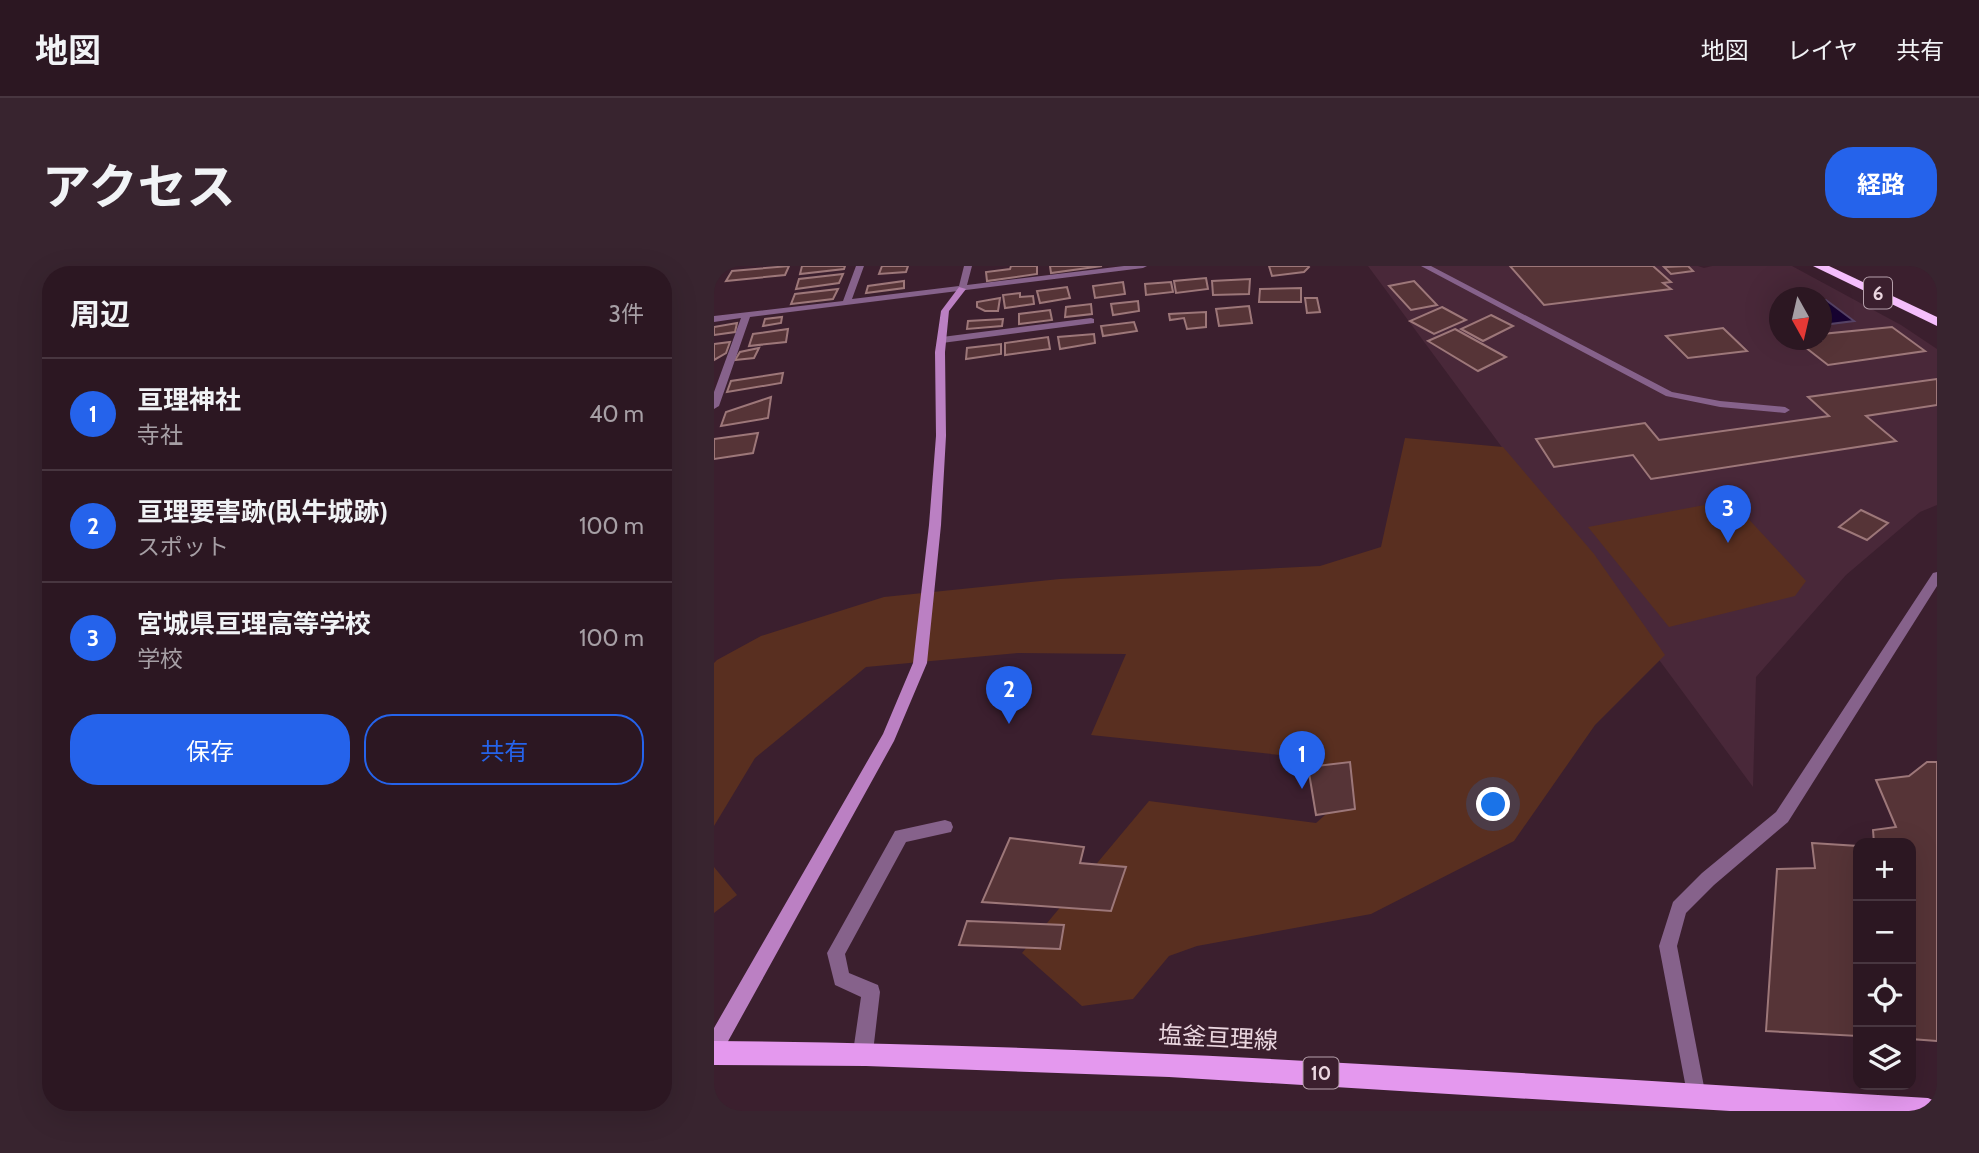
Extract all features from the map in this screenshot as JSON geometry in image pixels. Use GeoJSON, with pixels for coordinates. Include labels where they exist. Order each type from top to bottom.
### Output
{"type":"FeatureCollection","features":[{"type":"Feature","properties":{"kind":"highway","name":"6"},"geometry":{"type":"LineString","coordinates":[[1819,266],[1937,322]]}},
{"type":"Feature","properties":{"kind":"main road","name":"塩釜亘理線"},"geometry":{"type":"LineString","coordinates":[[714,1053],[863,1052],[1199,1065],[1928,1111]]}},
{"type":"Feature","properties":{"kind":"street"},"geometry":{"type":"LineString","coordinates":[[846,303],[860,266]]}},
{"type":"Feature","properties":{"kind":"street"},"geometry":{"type":"LineString","coordinates":[[714,1047],[889,737],[920,663],[935,526],[945,311],[962,289],[968,266]]}},
{"type":"Feature","properties":{"kind":"street"},"geometry":{"type":"LineString","coordinates":[[714,319],[1143,266]]}},
{"type":"Feature","properties":{"kind":"street"},"geometry":{"type":"LineString","coordinates":[[1425,266],[1669,394],[1720,404],[1785,411]]}},
{"type":"Feature","properties":{"kind":"street"},"geometry":{"type":"LineString","coordinates":[[714,406],[746,316]]}},
{"type":"Feature","properties":{"kind":"street"},"geometry":{"type":"LineString","coordinates":[[942,341],[1091,321]]}},
{"type":"Feature","properties":{"kind":"street"},"geometry":{"type":"LineString","coordinates":[[1696,1097],[1668,946],[1679,908],[1708,879],[1782,817],[1937,576]]}},
{"type":"Feature","properties":{"kind":"street"},"geometry":{"type":"LineString","coordinates":[[863,1052],[871,992],[841,978],[836,953],[901,836],[945,827]]}},
{"type":"Feature","properties":{"kind":"shaded area"},"geometry":{"type":"Polygon","coordinates":[[[1368,266],[1792,266],[1831,287],[1769,287],[1769,350],[1832,350],[1832,288],[1901,325],[1937,349],[1937,505],[1920,512],[1846,575],[1756,677],[1753,787],[1368,266]]]}},
{"type":"Feature","properties":{"kind":"shaded area"},"geometry":{"type":"Polygon","coordinates":[[[1832,304],[1854,321],[1832,324],[1832,304]]]}},
{"type":"Feature","properties":{"kind":"shaded area"},"geometry":{"type":"Polygon","coordinates":[[[1405,438],[1503,447],[1594,554],[1665,655],[1595,725],[1514,841],[1371,914],[1197,946],[1169,956],[1133,999],[1082,1006],[1022,953],[1149,801],[1316,823],[1351,792],[1309,758],[1091,735],[1126,654],[1018,653],[866,667],[755,758],[714,826],[714,663],[717,660],[761,636],[884,597],[1060,579],[1320,566],[1381,547],[1405,438]]]}},
{"type":"Feature","properties":{"kind":"shaded area"},"geometry":{"type":"Polygon","coordinates":[[[1731,500],[1806,581],[1795,596],[1669,627],[1588,527],[1731,500]]]}},
{"type":"Feature","properties":{"kind":"shaded area"},"geometry":{"type":"Polygon","coordinates":[[[714,867],[737,895],[714,913],[714,867]]]}},
{"type":"Feature","properties":{"kind":"building"},"geometry":{"type":"Polygon","coordinates":[[[789,266],[785,275],[726,281],[732,271],[789,266]]]}},
{"type":"Feature","properties":{"kind":"building"},"geometry":{"type":"Polygon","coordinates":[[[802,266],[845,266],[844,269],[800,274],[802,266]]]}},
{"type":"Feature","properties":{"kind":"building"},"geometry":{"type":"Polygon","coordinates":[[[882,266],[908,266],[906,272],[879,274],[882,266]]]}},
{"type":"Feature","properties":{"kind":"building"},"geometry":{"type":"Polygon","coordinates":[[[1011,266],[1037,266],[1037,274],[987,281],[986,272],[1010,269],[1011,266]]]}},
{"type":"Feature","properties":{"kind":"building"},"geometry":{"type":"Polygon","coordinates":[[[1050,266],[1102,266],[1051,273],[1050,266]]]}},
{"type":"Feature","properties":{"kind":"building"},"geometry":{"type":"Polygon","coordinates":[[[1269,266],[1309,267],[1304,272],[1272,276],[1269,266]]]}},
{"type":"Feature","properties":{"kind":"building"},"geometry":{"type":"Polygon","coordinates":[[[1510,266],[1653,266],[1671,282],[1663,283],[1671,289],[1544,305],[1510,266]]]}},
{"type":"Feature","properties":{"kind":"building"},"geometry":{"type":"Polygon","coordinates":[[[1688,266],[1693,271],[1671,274],[1664,267],[1688,266]]]}},
{"type":"Feature","properties":{"kind":"building"},"geometry":{"type":"Polygon","coordinates":[[[843,274],[839,283],[796,289],[799,279],[843,274]]]}},
{"type":"Feature","properties":{"kind":"building"},"geometry":{"type":"Polygon","coordinates":[[[1206,278],[1208,289],[1176,293],[1174,281],[1206,278]]]}},
{"type":"Feature","properties":{"kind":"building"},"geometry":{"type":"Polygon","coordinates":[[[1250,279],[1249,294],[1213,295],[1212,281],[1250,279]]]}},
{"type":"Feature","properties":{"kind":"building"},"geometry":{"type":"Polygon","coordinates":[[[904,281],[904,288],[866,293],[868,286],[904,281]]]}},
{"type":"Feature","properties":{"kind":"building"},"geometry":{"type":"Polygon","coordinates":[[[1414,281],[1437,305],[1411,310],[1389,286],[1414,281]]]}},
{"type":"Feature","properties":{"kind":"building"},"geometry":{"type":"Polygon","coordinates":[[[1123,282],[1125,294],[1095,298],[1093,286],[1123,282]]]}},
{"type":"Feature","properties":{"kind":"building"},"geometry":{"type":"Polygon","coordinates":[[[1171,282],[1173,292],[1146,295],[1145,284],[1171,282]]]}},
{"type":"Feature","properties":{"kind":"building"},"geometry":{"type":"Polygon","coordinates":[[[1067,287],[1070,298],[1040,303],[1037,291],[1067,287]]]}},
{"type":"Feature","properties":{"kind":"building"},"geometry":{"type":"Polygon","coordinates":[[[1301,288],[1301,302],[1259,302],[1260,289],[1301,288]]]}},
{"type":"Feature","properties":{"kind":"building"},"geometry":{"type":"Polygon","coordinates":[[[838,289],[833,299],[791,304],[795,294],[838,289]]]}},
{"type":"Feature","properties":{"kind":"building"},"geometry":{"type":"Polygon","coordinates":[[[1020,293],[1020,297],[1033,296],[1034,304],[1005,308],[1003,295],[1020,293]]]}},
{"type":"Feature","properties":{"kind":"building"},"geometry":{"type":"Polygon","coordinates":[[[1000,298],[998,311],[985,311],[977,307],[977,302],[1000,298]]]}},
{"type":"Feature","properties":{"kind":"building"},"geometry":{"type":"Polygon","coordinates":[[[1305,298],[1317,298],[1320,312],[1307,313],[1305,298]]]}},
{"type":"Feature","properties":{"kind":"building"},"geometry":{"type":"Polygon","coordinates":[[[1138,301],[1139,311],[1113,315],[1111,304],[1138,301]]]}},
{"type":"Feature","properties":{"kind":"building"},"geometry":{"type":"Polygon","coordinates":[[[1091,304],[1092,314],[1065,317],[1066,307],[1091,304]]]}},
{"type":"Feature","properties":{"kind":"building"},"geometry":{"type":"Polygon","coordinates":[[[1249,306],[1252,323],[1219,326],[1216,309],[1249,306]]]}},
{"type":"Feature","properties":{"kind":"building"},"geometry":{"type":"Polygon","coordinates":[[[1442,307],[1466,320],[1434,334],[1410,321],[1442,307]]]}},
{"type":"Feature","properties":{"kind":"building"},"geometry":{"type":"Polygon","coordinates":[[[1050,310],[1052,320],[1019,324],[1019,314],[1050,310]]]}},
{"type":"Feature","properties":{"kind":"building"},"geometry":{"type":"Polygon","coordinates":[[[1206,312],[1206,327],[1187,329],[1184,318],[1170,320],[1169,314],[1206,312]]]}},
{"type":"Feature","properties":{"kind":"building"},"geometry":{"type":"Polygon","coordinates":[[[1491,315],[1513,326],[1483,341],[1461,329],[1491,315]]]}},
{"type":"Feature","properties":{"kind":"building"},"geometry":{"type":"Polygon","coordinates":[[[782,317],[781,323],[763,326],[765,319],[782,317]]]}},
{"type":"Feature","properties":{"kind":"building"},"geometry":{"type":"Polygon","coordinates":[[[1003,319],[1002,326],[967,329],[968,321],[1003,319]]]}},
{"type":"Feature","properties":{"kind":"building"},"geometry":{"type":"Polygon","coordinates":[[[1134,322],[1137,331],[1103,336],[1101,326],[1134,322]]]}},
{"type":"Feature","properties":{"kind":"building"},"geometry":{"type":"Polygon","coordinates":[[[737,323],[735,332],[714,335],[714,327],[737,323]]]}},
{"type":"Feature","properties":{"kind":"building"},"geometry":{"type":"Polygon","coordinates":[[[1892,327],[1925,351],[1828,365],[1809,350],[1832,350],[1832,333],[1892,327]]]}},
{"type":"Feature","properties":{"kind":"building"},"geometry":{"type":"Polygon","coordinates":[[[1723,328],[1747,351],[1688,358],[1666,336],[1723,328]]]}},
{"type":"Feature","properties":{"kind":"building"},"geometry":{"type":"Polygon","coordinates":[[[788,329],[786,342],[749,346],[753,334],[788,329]]]}},
{"type":"Feature","properties":{"kind":"building"},"geometry":{"type":"Polygon","coordinates":[[[1455,329],[1506,357],[1478,371],[1428,341],[1455,329]]]}},
{"type":"Feature","properties":{"kind":"building"},"geometry":{"type":"Polygon","coordinates":[[[1094,334],[1095,343],[1060,349],[1058,337],[1094,334]]]}},
{"type":"Feature","properties":{"kind":"building"},"geometry":{"type":"Polygon","coordinates":[[[1048,337],[1050,349],[1005,355],[1005,343],[1048,337]]]}},
{"type":"Feature","properties":{"kind":"building"},"geometry":{"type":"Polygon","coordinates":[[[730,342],[726,353],[714,360],[714,344],[730,342]]]}},
{"type":"Feature","properties":{"kind":"building"},"geometry":{"type":"Polygon","coordinates":[[[1001,344],[1001,354],[966,359],[967,348],[1001,344]]]}},
{"type":"Feature","properties":{"kind":"building"},"geometry":{"type":"Polygon","coordinates":[[[759,348],[754,358],[735,360],[740,352],[759,348]]]}},
{"type":"Feature","properties":{"kind":"building"},"geometry":{"type":"Polygon","coordinates":[[[783,373],[781,383],[727,392],[731,381],[783,373]]]}},
{"type":"Feature","properties":{"kind":"building"},"geometry":{"type":"Polygon","coordinates":[[[1937,379],[1937,405],[1866,416],[1896,441],[1651,479],[1633,455],[1554,467],[1536,439],[1645,423],[1659,440],[1829,416],[1808,397],[1937,379]]]}},
{"type":"Feature","properties":{"kind":"building"},"geometry":{"type":"Polygon","coordinates":[[[771,397],[768,418],[721,426],[726,412],[771,397]]]}},
{"type":"Feature","properties":{"kind":"building"},"geometry":{"type":"Polygon","coordinates":[[[758,433],[753,453],[714,459],[714,439],[758,433]]]}},
{"type":"Feature","properties":{"kind":"building"},"geometry":{"type":"Polygon","coordinates":[[[1861,510],[1888,523],[1867,540],[1839,527],[1861,510]]]}},
{"type":"Feature","properties":{"kind":"building"},"geometry":{"type":"Polygon","coordinates":[[[1350,762],[1355,809],[1316,815],[1308,767],[1350,762]]]}},
{"type":"Feature","properties":{"kind":"building"},"geometry":{"type":"Polygon","coordinates":[[[1927,762],[1937,762],[1937,1041],[1916,1039],[1916,838],[1874,838],[1873,830],[1896,827],[1876,780],[1909,776],[1927,762]]]}},
{"type":"Feature","properties":{"kind":"building"},"geometry":{"type":"Polygon","coordinates":[[[1010,838],[1084,847],[1080,863],[1126,867],[1111,911],[982,902],[1010,838]]]}},
{"type":"Feature","properties":{"kind":"building"},"geometry":{"type":"Polygon","coordinates":[[[1812,843],[1853,846],[1853,1036],[1766,1031],[1777,869],[1815,868],[1812,843]]]}},
{"type":"Feature","properties":{"kind":"building"},"geometry":{"type":"Polygon","coordinates":[[[967,921],[1064,925],[1060,949],[959,945],[967,921]]]}},
{"type":"Feature","properties":{"kind":"place","name":"宮城県亘理高等学校"},"geometry":{"type":"Point","coordinates":[1728,543]}},
{"type":"Feature","properties":{"kind":"place","name":"亘理要害跡(臥牛城跡)"},"geometry":{"type":"Point","coordinates":[1009,724]}},
{"type":"Feature","properties":{"kind":"place","name":"亘理神社"},"geometry":{"type":"Point","coordinates":[1302,789]}}]}
